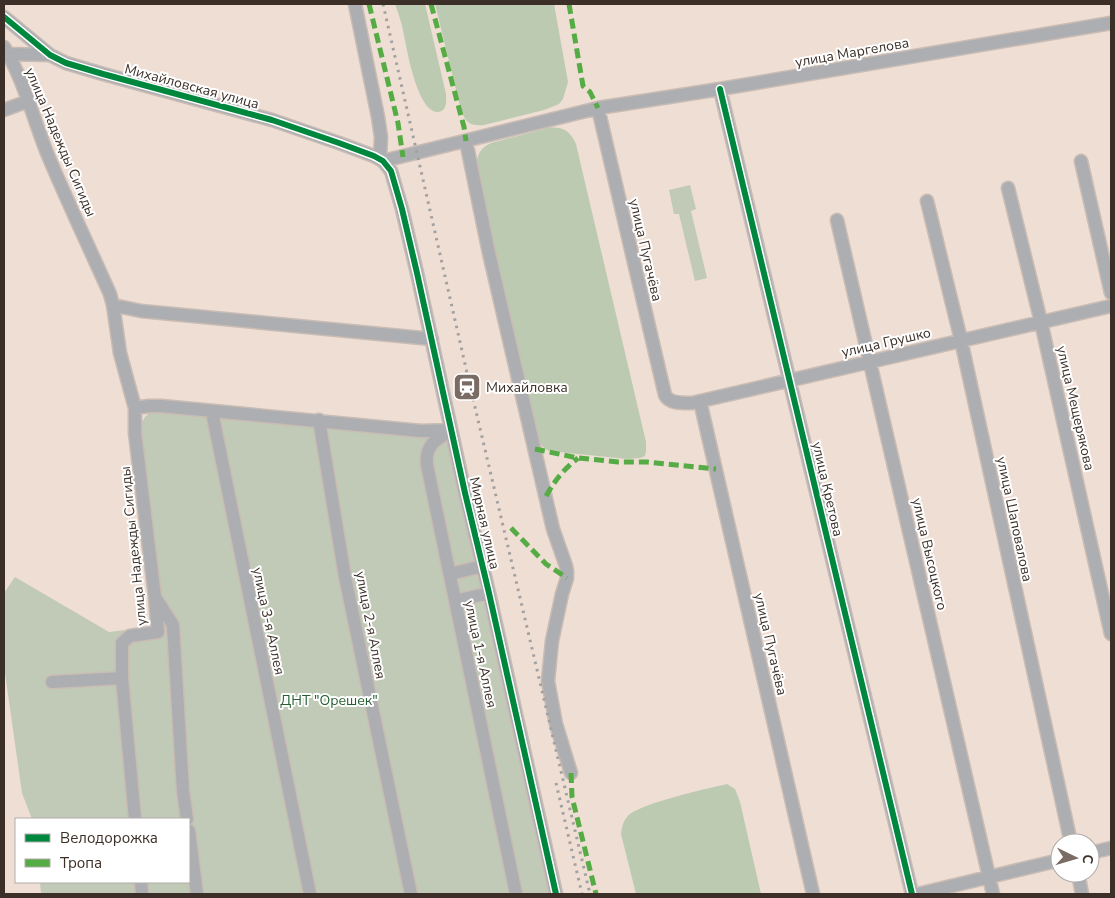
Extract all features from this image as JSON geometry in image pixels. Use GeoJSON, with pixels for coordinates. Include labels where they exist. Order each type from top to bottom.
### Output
{"type":"FeatureCollection","features":[{"type":"Feature","properties":{"kind":"street"},"geometry":{"type":"LineString","coordinates":[[355,4],[378,117],[382,160]]}},
{"type":"Feature","properties":{"kind":"street","name":"Михайловская улица"},"geometry":{"type":"LineString","coordinates":[[4,17],[50,55],[74,66],[272,120],[382,160]]}},
{"type":"Feature","properties":{"kind":"street","name":"улица Маргелова"},"geometry":{"type":"LineString","coordinates":[[382,160],[598,108],[1111,23]]}},
{"type":"Feature","properties":{"kind":"street","name":"Михайловская улица"},"geometry":{"type":"LineString","coordinates":[[6,51],[50,55]]}},
{"type":"Feature","properties":{"kind":"street","name":"улица Надежды Сигиды"},"geometry":{"type":"LineString","coordinates":[[6,51],[28,101],[47,153],[110,294],[120,353],[135,408],[135,433],[158,632],[130,636],[122,643],[122,678],[135,818]]}},
{"type":"Feature","properties":{"kind":"street","name":"улица Кретова"},"geometry":{"type":"LineString","coordinates":[[720,89],[912,894]]}},
{"type":"Feature","properties":{"kind":"street"},"geometry":{"type":"LineString","coordinates":[[4,110],[28,101]]}},
{"type":"Feature","properties":{"kind":"street","name":"улица Пугачёва"},"geometry":{"type":"LineString","coordinates":[[598,108],[667,399]]}},
{"type":"Feature","properties":{"kind":"street"},"geometry":{"type":"LineString","coordinates":[[466,141],[488,253],[553,529],[566,566],[566,578],[556,622],[548,681],[556,724],[571,773]]}},
{"type":"Feature","properties":{"kind":"street","name":"Мирная улица"},"geometry":{"type":"LineString","coordinates":[[382,160],[393,176],[417,273],[556,894]]}},
{"type":"Feature","properties":{"kind":"street"},"geometry":{"type":"LineString","coordinates":[[1081,161],[1111,293]]}},
{"type":"Feature","properties":{"kind":"street","name":"улица Мещерякова"},"geometry":{"type":"LineString","coordinates":[[1008,188],[1041,322],[1111,634]]}},
{"type":"Feature","properties":{"kind":"street","name":"улица Шаповалова"},"geometry":{"type":"LineString","coordinates":[[927,201],[961,340],[1069,833]]}},
{"type":"Feature","properties":{"kind":"street","name":"улица Высоцкого"},"geometry":{"type":"LineString","coordinates":[[837,220],[993,894]]}},
{"type":"Feature","properties":{"kind":"street"},"geometry":{"type":"LineString","coordinates":[[113,304],[141,311],[432,339]]}},
{"type":"Feature","properties":{"kind":"street","name":"улица Грушко"},"geometry":{"type":"LineString","coordinates":[[667,399],[685,403],[700,401],[1111,306]]}},
{"type":"Feature","properties":{"kind":"street","name":"улица Пугачёва"},"geometry":{"type":"LineString","coordinates":[[700,401],[813,894]]}},
{"type":"Feature","properties":{"kind":"street"},"geometry":{"type":"LineString","coordinates":[[135,408],[161,406],[421,430],[452,430]]}},
{"type":"Feature","properties":{"kind":"street","name":"улица 3-я Аллея"},"geometry":{"type":"LineString","coordinates":[[212,412],[310,894]]}},
{"type":"Feature","properties":{"kind":"street","name":"улица 2-я Аллея"},"geometry":{"type":"LineString","coordinates":[[319,420],[346,577],[411,894]]}},
{"type":"Feature","properties":{"kind":"street","name":"улица 1-я Аллея"},"geometry":{"type":"LineString","coordinates":[[452,430],[432,443],[426,457],[516,894]]}},
{"type":"Feature","properties":{"kind":"street"},"geometry":{"type":"LineString","coordinates":[[450,574],[483,566]]}},
{"type":"Feature","properties":{"kind":"street"},"geometry":{"type":"LineString","coordinates":[[455,601],[489,593]]}},
{"type":"Feature","properties":{"kind":"street"},"geometry":{"type":"LineString","coordinates":[[155,597],[174,625],[183,791],[187,818]]}},
{"type":"Feature","properties":{"kind":"street"},"geometry":{"type":"LineString","coordinates":[[52,682],[122,678]]}},
{"type":"Feature","properties":{"kind":"street"},"geometry":{"type":"LineString","coordinates":[[190,839],[197,894]]}},
{"type":"Feature","properties":{"kind":"street"},"geometry":{"type":"LineString","coordinates":[[918,894],[1050,862]]}},
{"type":"Feature","properties":{"kind":"green space"},"geometry":{"type":"Polygon","coordinates":[[[395,4],[425,4],[446,94],[446,105],[440,112],[431,109],[424,102],[418,90],[395,4]]]}},
{"type":"Feature","properties":{"kind":"green space"},"geometry":{"type":"Polygon","coordinates":[[[435,4],[554,4],[568,82],[563,99],[559,104],[544,110],[484,125],[469,123],[461,110],[435,4]]]}},
{"type":"Feature","properties":{"kind":"green space"},"geometry":{"type":"Polygon","coordinates":[[[548,128],[565,130],[576,144],[646,442],[645,456],[640,458],[627,459],[549,451],[539,442],[476,165],[480,152],[491,143],[548,128]]]}},
{"type":"Feature","properties":{"kind":"green space"},"geometry":{"type":"Polygon","coordinates":[[[690,185],[696,209],[691,211],[707,278],[695,281],[679,214],[674,214],[669,190],[690,185]]]}},
{"type":"Feature","properties":{"kind":"green space","name":"ДНТ \"Орешек\""},"geometry":{"type":"Polygon","coordinates":[[[151,411],[457,430],[561,894],[41,894],[40,883],[190,883],[190,818],[32,818],[22,793],[4,666],[4,593],[15,577],[109,632],[161,624],[141,424],[151,411]]]}},
{"type":"Feature","properties":{"kind":"green space"},"geometry":{"type":"Polygon","coordinates":[[[727,784],[735,789],[740,802],[761,894],[636,894],[621,834],[626,818],[634,811],[645,806],[727,784]]]}},
{"type":"Feature","properties":{"kind":"railway"},"geometry":{"type":"LineString","coordinates":[[383,4],[470,386],[590,894]]}},
{"type":"Feature","properties":{"kind":"railway"},"geometry":{"type":"LineString","coordinates":[[556,783],[582,894]]}},
{"type":"Feature","properties":{"kind":"marked path"},"geometry":{"type":"LineString","coordinates":[[369,4],[398,123],[403,157]]}},
{"type":"Feature","properties":{"kind":"marked path"},"geometry":{"type":"LineString","coordinates":[[431,4],[464,127],[466,141]]}},
{"type":"Feature","properties":{"kind":"marked path"},"geometry":{"type":"LineString","coordinates":[[569,4],[583,86],[590,92],[598,108]]}},
{"type":"Feature","properties":{"kind":"marked path"},"geometry":{"type":"LineString","coordinates":[[535,449],[578,458],[716,469]]}},
{"type":"Feature","properties":{"kind":"marked path"},"geometry":{"type":"LineString","coordinates":[[546,496],[560,476],[578,458]]}},
{"type":"Feature","properties":{"kind":"marked path"},"geometry":{"type":"LineString","coordinates":[[511,528],[546,564],[567,578]]}},
{"type":"Feature","properties":{"kind":"marked path"},"geometry":{"type":"LineString","coordinates":[[571,773],[572,797],[596,894]]}},
{"type":"Feature","properties":{"kind":"cycle path"},"geometry":{"type":"LineString","coordinates":[[4,17],[50,55],[66,63],[272,120],[374,156],[383,161],[391,171],[417,273],[556,894]]}},
{"type":"Feature","properties":{"kind":"cycle path"},"geometry":{"type":"LineString","coordinates":[[720,89],[912,894]]}},
{"type":"Feature","properties":{"kind":"place","name":"Михайловка"},"geometry":{"type":"Point","coordinates":[467,387]}}]}
